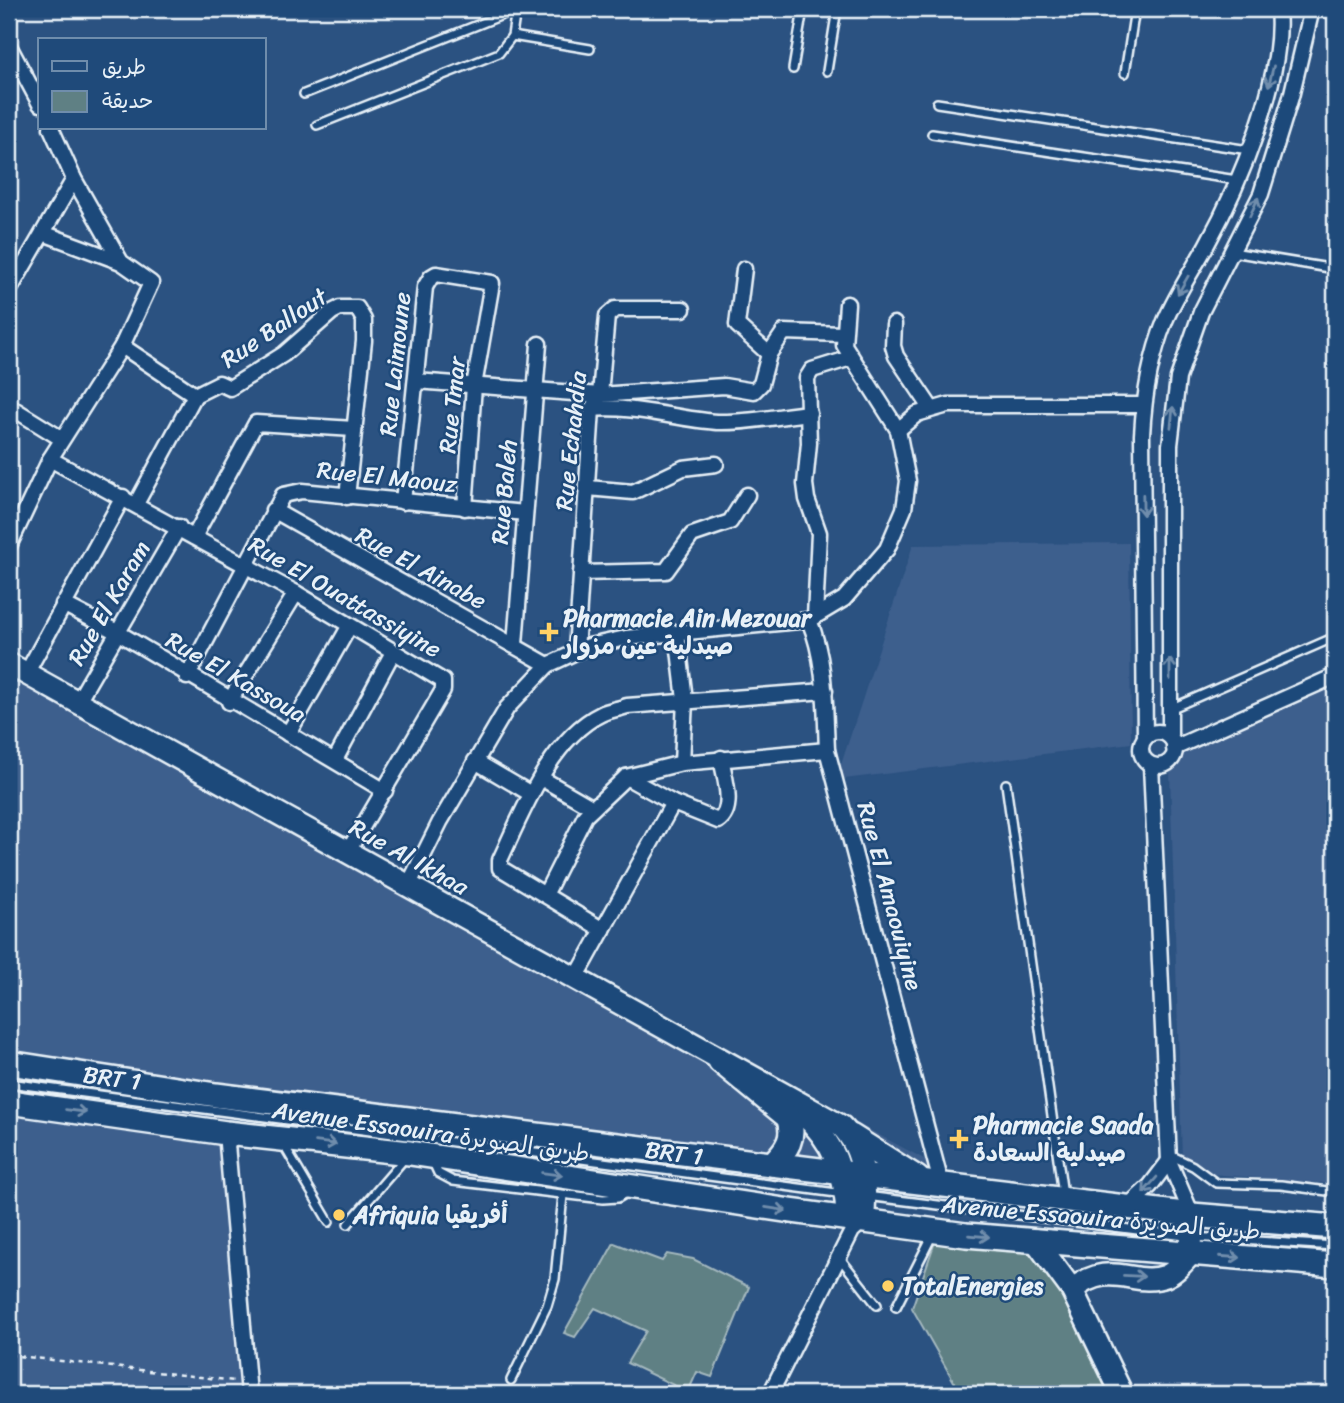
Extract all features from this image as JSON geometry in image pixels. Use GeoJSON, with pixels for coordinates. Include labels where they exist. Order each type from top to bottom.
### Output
{"type":"FeatureCollection","features":[{"type":"Feature","properties":{"kind":"main road"},"geometry":{"type":"LineString","coordinates":[[720,1060],[788,1117],[791,1137],[787,1147],[772,1164]]}},
{"type":"Feature","properties":{"kind":"main road","name":"Avenue Essaouira طريق الصويرة"},"geometry":{"type":"LineString","coordinates":[[9,1063],[216,1095],[772,1164],[854,1184],[931,1182],[1128,1206],[1192,1235],[1335,1265]]}},
{"type":"Feature","properties":{"kind":"main road","name":"Avenue Essaouira طريق الصويرة"},"geometry":{"type":"LineString","coordinates":[[9,1102],[226,1133],[420,1155],[854,1223],[1035,1240],[1335,1227]]}},
{"type":"Feature","properties":{"kind":"main road"},"geometry":{"type":"LineString","coordinates":[[851,1136],[931,1182]]}},
{"type":"Feature","properties":{"kind":"street"},"geometry":{"type":"LineString","coordinates":[[1278,9],[1276,57],[1249,150],[1220,219],[1166,319],[1150,366],[1144,405],[1145,738],[1142,756],[1151,765],[1158,766],[1170,761],[1172,743],[1170,445],[1174,399],[1191,334],[1232,252],[1270,166],[1309,9]]}},
{"type":"Feature","properties":{"kind":"street"},"geometry":{"type":"LineString","coordinates":[[10,50],[38,100]]}},
{"type":"Feature","properties":{"kind":"street"},"geometry":{"type":"LineString","coordinates":[[52,130],[74,179],[121,262]]}},
{"type":"Feature","properties":{"kind":"street"},"geometry":{"type":"LineString","coordinates":[[9,291],[74,179]]}},
{"type":"Feature","properties":{"kind":"street"},"geometry":{"type":"LineString","coordinates":[[9,545],[13,530],[50,458],[122,346],[151,283],[121,262],[43,233]]}},
{"type":"Feature","properties":{"kind":"street"},"geometry":{"type":"LineString","coordinates":[[744,269],[737,325],[769,354]]}},
{"type":"Feature","properties":{"kind":"street","name":"Rue Laimoune"},"geometry":{"type":"LineString","coordinates":[[403,502],[425,286],[431,277],[436,275],[492,283],[488,306]]}},
{"type":"Feature","properties":{"kind":"street"},"geometry":{"type":"LineString","coordinates":[[408,887],[475,761],[512,701],[548,664],[576,651],[626,638],[812,619],[844,599],[895,536],[908,484],[898,430],[851,358],[843,334],[847,303]]}},
{"type":"Feature","properties":{"kind":"street","name":"Rue Tmar"},"geometry":{"type":"LineString","coordinates":[[465,508],[474,386],[488,306]]}},
{"type":"Feature","properties":{"kind":"street","name":"Rue Ballout"},"geometry":{"type":"LineString","coordinates":[[195,394],[219,383],[230,388],[284,354],[332,312],[340,308],[357,308],[362,313],[364,330],[347,496]]}},
{"type":"Feature","properties":{"kind":"street","name":"Rue Echahdia"},"geometry":{"type":"LineString","coordinates":[[576,651],[592,409],[600,395],[607,316],[610,312],[683,309]]}},
{"type":"Feature","properties":{"kind":"street"},"geometry":{"type":"LineString","coordinates":[[894,324],[893,346],[896,356],[931,408]]}},
{"type":"Feature","properties":{"kind":"street"},"geometry":{"type":"LineString","coordinates":[[749,391],[761,384],[769,354],[784,332],[843,334]]}},
{"type":"Feature","properties":{"kind":"street","name":"Rue Baleh"},"geometry":{"type":"LineString","coordinates":[[515,644],[539,344]]}},
{"type":"Feature","properties":{"kind":"street"},"geometry":{"type":"LineString","coordinates":[[17,669],[129,501],[195,394],[122,346]]}},
{"type":"Feature","properties":{"kind":"street","name":"Rue El Amaouiyine"},"geometry":{"type":"LineString","coordinates":[[851,358],[809,371],[805,484],[807,499],[819,533],[812,619],[825,691],[827,750],[931,1182]]}},
{"type":"Feature","properties":{"kind":"street"},"geometry":{"type":"LineString","coordinates":[[416,381],[600,395],[724,386],[749,391],[759,404],[760,418]]}},
{"type":"Feature","properties":{"kind":"street"},"geometry":{"type":"LineString","coordinates":[[898,430],[931,408],[948,405],[1144,405]]}},
{"type":"Feature","properties":{"kind":"street"},"geometry":{"type":"LineString","coordinates":[[9,406],[62,439]]}},
{"type":"Feature","properties":{"kind":"street"},"geometry":{"type":"LineString","coordinates":[[592,409],[656,411],[719,422],[809,413]]}},
{"type":"Feature","properties":{"kind":"street"},"geometry":{"type":"LineString","coordinates":[[194,537],[256,423],[354,429]]}},
{"type":"Feature","properties":{"kind":"street","name":"Rue El Ouattassiyine"},"geometry":{"type":"LineString","coordinates":[[50,458],[296,593],[349,627],[438,677],[444,685],[385,792],[347,853]]}},
{"type":"Feature","properties":{"kind":"street"},"geometry":{"type":"LineString","coordinates":[[588,488],[633,492],[683,468],[716,464]]}},
{"type":"Feature","properties":{"kind":"street","name":"Rue El Maouz"},"geometry":{"type":"LineString","coordinates":[[187,677],[279,499],[289,493],[302,491],[524,513]]}},
{"type":"Feature","properties":{"kind":"street"},"geometry":{"type":"LineString","coordinates":[[582,573],[666,571],[692,535],[730,522],[747,495]]}},
{"type":"Feature","properties":{"kind":"street","name":"Rue El Ainabe"},"geometry":{"type":"LineString","coordinates":[[273,510],[402,586],[548,664]]}},
{"type":"Feature","properties":{"kind":"street","name":"Rue El Karam"},"geometry":{"type":"LineString","coordinates":[[78,701],[179,527]]}},
{"type":"Feature","properties":{"kind":"street"},"geometry":{"type":"LineString","coordinates":[[229,702],[296,593]]}},
{"type":"Feature","properties":{"kind":"street","name":"Rue El Kassoua"},"geometry":{"type":"LineString","coordinates":[[62,604],[117,632],[187,677],[335,760],[385,792]]}},
{"type":"Feature","properties":{"kind":"street"},"geometry":{"type":"LineString","coordinates":[[288,734],[349,627]]}},
{"type":"Feature","properties":{"kind":"street"},"geometry":{"type":"LineString","coordinates":[[677,633],[685,700],[682,762]]}},
{"type":"Feature","properties":{"kind":"street"},"geometry":{"type":"LineString","coordinates":[[335,760],[393,652]]}},
{"type":"Feature","properties":{"kind":"street","name":"Rue Al Ikhaa"},"geometry":{"type":"LineString","coordinates":[[17,669],[841,1126],[851,1136]]}},
{"type":"Feature","properties":{"kind":"street"},"geometry":{"type":"LineString","coordinates":[[1172,743],[1335,676]]}},
{"type":"Feature","properties":{"kind":"street"},"geometry":{"type":"LineString","coordinates":[[603,930],[503,872],[499,864],[531,794],[560,750],[600,715],[627,706],[825,691]]}},
{"type":"Feature","properties":{"kind":"street"},"geometry":{"type":"LineString","coordinates":[[1145,738],[1158,733],[1172,743]]}},
{"type":"Feature","properties":{"kind":"street"},"geometry":{"type":"LineString","coordinates":[[545,895],[585,816],[626,777],[643,770],[682,762],[827,750]]}},
{"type":"Feature","properties":{"kind":"street"},"geometry":{"type":"LineString","coordinates":[[626,777],[673,803],[715,821],[721,820],[728,802],[721,758]]}},
{"type":"Feature","properties":{"kind":"street"},"geometry":{"type":"LineString","coordinates":[[475,761],[531,794]]}},
{"type":"Feature","properties":{"kind":"street"},"geometry":{"type":"LineString","coordinates":[[1072,1290],[1088,1279],[1101,1275],[1166,1276],[1192,1235],[1169,1158],[1151,765]]}},
{"type":"Feature","properties":{"kind":"street"},"geometry":{"type":"LineString","coordinates":[[541,778],[593,807]]}},
{"type":"Feature","properties":{"kind":"street"},"geometry":{"type":"LineString","coordinates":[[575,980],[673,803]]}},
{"type":"Feature","properties":{"kind":"street","name":"Rue Al Ikhaa"},"geometry":{"type":"LineString","coordinates":[[783,1096],[830,1143],[854,1184]]}},
{"type":"Feature","properties":{"kind":"street"},"geometry":{"type":"LineString","coordinates":[[226,1133],[249,1389]]}},
{"type":"Feature","properties":{"kind":"street"},"geometry":{"type":"LineString","coordinates":[[770,1394],[854,1223],[851,1136]]}},
{"type":"Feature","properties":{"kind":"street"},"geometry":{"type":"LineString","coordinates":[[1128,1206],[1150,1186],[1169,1158]]}},
{"type":"Feature","properties":{"kind":"street"},"geometry":{"type":"LineString","coordinates":[[1035,1240],[1072,1290],[1122,1394]]}},
{"type":"Feature","properties":{"kind":"lane"},"geometry":{"type":"LineString","coordinates":[[304,94],[515,9],[512,36],[499,53],[317,125]]}},
{"type":"Feature","properties":{"kind":"lane"},"geometry":{"type":"LineString","coordinates":[[793,69],[803,9]]}},
{"type":"Feature","properties":{"kind":"lane"},"geometry":{"type":"LineString","coordinates":[[827,71],[837,9]]}},
{"type":"Feature","properties":{"kind":"lane"},"geometry":{"type":"LineString","coordinates":[[1125,73],[1135,9]]}},
{"type":"Feature","properties":{"kind":"lane"},"geometry":{"type":"LineString","coordinates":[[512,36],[590,49]]}},
{"type":"Feature","properties":{"kind":"lane"},"geometry":{"type":"LineString","coordinates":[[937,103],[1249,150]]}},
{"type":"Feature","properties":{"kind":"lane"},"geometry":{"type":"LineString","coordinates":[[932,134],[1237,180]]}},
{"type":"Feature","properties":{"kind":"lane"},"geometry":{"type":"LineString","coordinates":[[1232,252],[1335,269]]}},
{"type":"Feature","properties":{"kind":"lane"},"geometry":{"type":"LineString","coordinates":[[1170,709],[1335,637]]}},
{"type":"Feature","properties":{"kind":"lane"},"geometry":{"type":"LineString","coordinates":[[1006,784],[1064,1199]]}},
{"type":"Feature","properties":{"kind":"lane","name":"BRT 1"},"geometry":{"type":"LineString","coordinates":[[9,1083],[854,1184],[1192,1235],[1335,1246]]}},
{"type":"Feature","properties":{"kind":"lane"},"geometry":{"type":"LineString","coordinates":[[279,1137],[329,1222]]}},
{"type":"Feature","properties":{"kind":"lane"},"geometry":{"type":"LineString","coordinates":[[348,1224],[420,1155],[439,1173],[453,1181],[610,1200],[623,1196],[636,1187]]}},
{"type":"Feature","properties":{"kind":"lane"},"geometry":{"type":"LineString","coordinates":[[1169,1158],[1193,1166],[1216,1183],[1281,1185],[1335,1192]]}},
{"type":"Feature","properties":{"kind":"lane"},"geometry":{"type":"LineString","coordinates":[[511,1380],[547,1306],[555,1279],[563,1195]]}},
{"type":"Feature","properties":{"kind":"lane"},"geometry":{"type":"LineString","coordinates":[[896,1307],[934,1230]]}},
{"type":"Feature","properties":{"kind":"lane"},"geometry":{"type":"LineString","coordinates":[[839,1256],[877,1305]]}},
{"type":"Feature","properties":{"kind":"path"},"geometry":{"type":"LineString","coordinates":[[9,1354],[249,1389]]}},
{"type":"Feature","properties":{"kind":"shaded area"},"geometry":{"type":"Polygon","coordinates":[[[1129,543],[1131,743],[836,780],[913,545],[1129,543]]]}},
{"type":"Feature","properties":{"kind":"shaded area"},"geometry":{"type":"Polygon","coordinates":[[[9,671],[954,1175],[825,1155],[754,1152],[233,1095],[258,1394],[9,1394],[9,671]]]}},
{"type":"Feature","properties":{"kind":"shaded area"},"geometry":{"type":"Polygon","coordinates":[[[1335,682],[1335,1184],[1211,1174],[1182,1158],[1170,771],[1188,749],[1335,682]]]}},
{"type":"Feature","properties":{"kind":"green space"},"geometry":{"type":"Polygon","coordinates":[[[935,1242],[1032,1253],[1048,1267],[1112,1394],[961,1394],[912,1308],[935,1242]]]}},
{"type":"Feature","properties":{"kind":"green space"},"geometry":{"type":"Polygon","coordinates":[[[614,1243],[662,1261],[667,1254],[693,1259],[749,1287],[712,1377],[697,1372],[688,1392],[627,1363],[646,1331],[595,1308],[575,1337],[564,1333],[614,1243]]]}},
{"type":"Feature","properties":{"kind":"place","name":"Pharmacie Ain Mezouar صيدلية عين مزوار"},"geometry":{"type":"Point","coordinates":[549,632]}},
{"type":"Feature","properties":{"kind":"place","name":"Pharmacie Saada صيدلية السعادة"},"geometry":{"type":"Point","coordinates":[959,1139]}},
{"type":"Feature","properties":{"kind":"place","name":"Afriquia أفريقيا"},"geometry":{"type":"Point","coordinates":[339,1215]}},
{"type":"Feature","properties":{"kind":"place","name":"TotalEnergies"},"geometry":{"type":"Point","coordinates":[888,1286]}}]}
